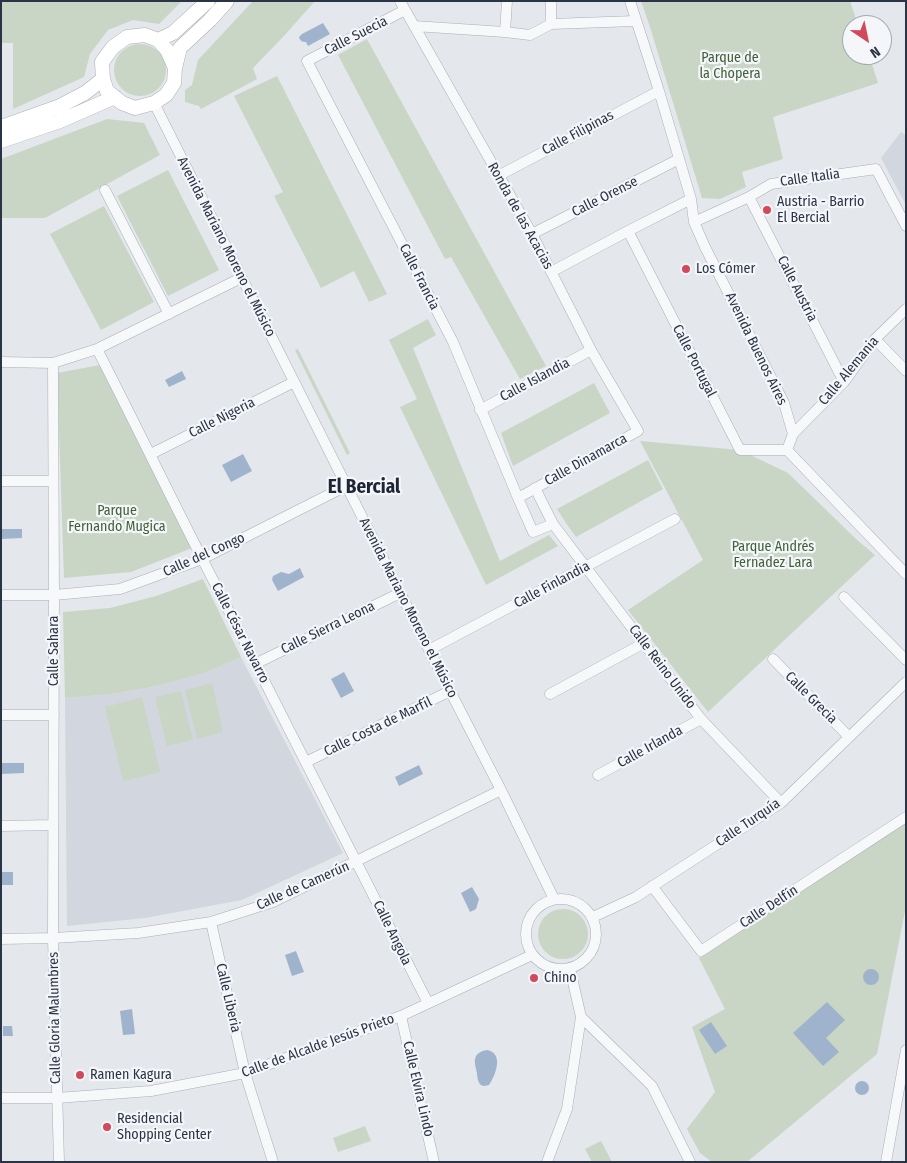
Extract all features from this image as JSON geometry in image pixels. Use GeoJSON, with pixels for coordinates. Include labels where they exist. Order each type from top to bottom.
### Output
{"type":"FeatureCollection","features":[{"type":"Feature","properties":{"kind":"street"},"geometry":{"type":"LineString","coordinates":[[158,40],[173,33],[208,1]]}},
{"type":"Feature","properties":{"kind":"street"},"geometry":{"type":"LineString","coordinates":[[175,68],[167,50],[158,40],[145,36],[127,37],[112,47],[102,62],[103,79],[107,91],[122,103],[135,108],[154,104],[166,95],[174,83],[175,68],[180,48],[227,1]]}},
{"type":"Feature","properties":{"kind":"street"},"geometry":{"type":"LineString","coordinates":[[505,32],[507,1]]}},
{"type":"Feature","properties":{"kind":"street"},"geometry":{"type":"LineString","coordinates":[[551,1],[551,24]]}},
{"type":"Feature","properties":{"kind":"street","name":"Avenida Buenos Aires"},"geometry":{"type":"LineString","coordinates":[[630,1],[691,199],[694,222],[784,403],[792,434]]}},
{"type":"Feature","properties":{"kind":"street","name":"Ronda de las Acacias"},"geometry":{"type":"LineString","coordinates":[[402,6],[532,234],[591,350],[638,431]]}},
{"type":"Feature","properties":{"kind":"street","name":"Calle Suecia"},"geometry":{"type":"LineString","coordinates":[[307,61],[402,6]]}},
{"type":"Feature","properties":{"kind":"street"},"geometry":{"type":"LineString","coordinates":[[414,26],[530,35],[551,24],[635,21]]}},
{"type":"Feature","properties":{"kind":"street","name":"Calle Francia"},"geometry":{"type":"LineString","coordinates":[[307,61],[453,342],[480,410],[534,532],[553,524]]}},
{"type":"Feature","properties":{"kind":"street"},"geometry":{"type":"LineString","coordinates":[[1,127],[60,106],[85,93],[103,79]]}},
{"type":"Feature","properties":{"kind":"street","name":"Calle Filipinas"},"geometry":{"type":"LineString","coordinates":[[498,176],[659,91]]}},
{"type":"Feature","properties":{"kind":"street"},"geometry":{"type":"LineString","coordinates":[[1,141],[60,121],[115,97]]}},
{"type":"Feature","properties":{"kind":"street","name":"Avenida Mariano Moreno el Músico"},"geometry":{"type":"LineString","coordinates":[[154,104],[501,790],[554,899]]}},
{"type":"Feature","properties":{"kind":"street","name":"Calle Orense"},"geometry":{"type":"LineString","coordinates":[[532,234],[679,159]]}},
{"type":"Feature","properties":{"kind":"street","name":"Calle Italia"},"geometry":{"type":"LineString","coordinates":[[694,222],[771,184],[876,169],[906,226]]}},
{"type":"Feature","properties":{"kind":"street"},"geometry":{"type":"LineString","coordinates":[[105,190],[169,314]]}},
{"type":"Feature","properties":{"kind":"street","name":"Calle Austria"},"geometry":{"type":"LineString","coordinates":[[749,196],[844,382]]}},
{"type":"Feature","properties":{"kind":"street"},"geometry":{"type":"LineString","coordinates":[[551,272],[691,199]]}},
{"type":"Feature","properties":{"kind":"street","name":"Calle Portugal"},"geometry":{"type":"LineString","coordinates":[[628,231],[740,450],[787,450]]}},
{"type":"Feature","properties":{"kind":"street"},"geometry":{"type":"LineString","coordinates":[[1,362],[53,363],[97,349],[241,278]]}},
{"type":"Feature","properties":{"kind":"street","name":"Calle Alemania"},"geometry":{"type":"LineString","coordinates":[[792,434],[844,382],[876,339],[906,309]]}},
{"type":"Feature","properties":{"kind":"street"},"geometry":{"type":"LineString","coordinates":[[876,339],[906,371]]}},
{"type":"Feature","properties":{"kind":"street","name":"Calle César Navarro"},"geometry":{"type":"LineString","coordinates":[[97,349],[357,862]]}},
{"type":"Feature","properties":{"kind":"street","name":"Calle Islandia"},"geometry":{"type":"LineString","coordinates":[[480,410],[591,350]]}},
{"type":"Feature","properties":{"kind":"street","name":"Calle Sahara"},"geometry":{"type":"LineString","coordinates":[[53,363],[53,938]]}},
{"type":"Feature","properties":{"kind":"street","name":"Calle Nigeria"},"geometry":{"type":"LineString","coordinates":[[151,454],[294,382]]}},
{"type":"Feature","properties":{"kind":"street","name":"Calle Dinamarca"},"geometry":{"type":"LineString","coordinates":[[518,498],[638,431]]}},
{"type":"Feature","properties":{"kind":"street"},"geometry":{"type":"LineString","coordinates":[[792,434],[787,450],[906,574]]}},
{"type":"Feature","properties":{"kind":"street"},"geometry":{"type":"LineString","coordinates":[[1,482],[53,481]]}},
{"type":"Feature","properties":{"kind":"street","name":"Calle del Congo"},"geometry":{"type":"LineString","coordinates":[[1,595],[54,595],[120,589],[202,559],[346,486]]}},
{"type":"Feature","properties":{"kind":"street","name":"Calle Reino Unido"},"geometry":{"type":"LineString","coordinates":[[534,488],[553,524],[701,719],[781,803]]}},
{"type":"Feature","properties":{"kind":"street","name":"Calle Finlandia"},"geometry":{"type":"LineString","coordinates":[[429,650],[675,519]]}},
{"type":"Feature","properties":{"kind":"street","name":"Calle Sierra Leona"},"geometry":{"type":"LineString","coordinates":[[255,664],[400,593]]}},
{"type":"Feature","properties":{"kind":"street"},"geometry":{"type":"LineString","coordinates":[[844,597],[906,660]]}},
{"type":"Feature","properties":{"kind":"street"},"geometry":{"type":"LineString","coordinates":[[550,694],[644,643]]}},
{"type":"Feature","properties":{"kind":"street","name":"Calle Grecia"},"geometry":{"type":"LineString","coordinates":[[773,659],[849,736]]}},
{"type":"Feature","properties":{"kind":"street","name":"Calle Turquía"},"geometry":{"type":"LineString","coordinates":[[593,917],[636,897],[781,803],[906,682]]}},
{"type":"Feature","properties":{"kind":"street","name":"Calle Costa de Marfíl"},"geometry":{"type":"LineString","coordinates":[[306,762],[450,691]]}},
{"type":"Feature","properties":{"kind":"street"},"geometry":{"type":"LineString","coordinates":[[1,715],[54,715]]}},
{"type":"Feature","properties":{"kind":"street","name":"Calle Irlanda"},"geometry":{"type":"LineString","coordinates":[[598,775],[701,719]]}},
{"type":"Feature","properties":{"kind":"street","name":"Calle de Camerún"},"geometry":{"type":"LineString","coordinates":[[1,939],[138,933],[211,922],[273,902],[501,790]]}},
{"type":"Feature","properties":{"kind":"street","name":"Calle Delfín"},"geometry":{"type":"LineString","coordinates":[[652,886],[701,951],[906,817]]}},
{"type":"Feature","properties":{"kind":"street"},"geometry":{"type":"LineString","coordinates":[[1,826],[53,825]]}},
{"type":"Feature","properties":{"kind":"street","name":"Calle Angola"},"geometry":{"type":"LineString","coordinates":[[357,862],[428,1003]]}},
{"type":"Feature","properties":{"kind":"street"},"geometry":{"type":"LineString","coordinates":[[562,898],[576,902],[593,917],[596,927],[596,940],[592,952],[583,962],[570,969],[557,970],[542,964],[532,955],[525,935],[527,923],[534,911],[549,901],[562,898]]}},
{"type":"Feature","properties":{"kind":"street","name":"Calle Liberia"},"geometry":{"type":"LineString","coordinates":[[211,922],[245,1074],[273,1162]]}},
{"type":"Feature","properties":{"kind":"street","name":"Calle Gloria Malumbres"},"geometry":{"type":"LineString","coordinates":[[53,938],[58,1162]]}},
{"type":"Feature","properties":{"kind":"street","name":"Calle de Alcalde Jesús Prieto"},"geometry":{"type":"LineString","coordinates":[[1,1098],[57,1098],[151,1091],[245,1074],[401,1016],[532,955]]}},
{"type":"Feature","properties":{"kind":"street"},"geometry":{"type":"LineString","coordinates":[[547,1162],[567,1109],[581,1017],[570,969]]}},
{"type":"Feature","properties":{"kind":"street","name":"Calle Elvira Lindo"},"geometry":{"type":"LineString","coordinates":[[401,1016],[434,1162]]}},
{"type":"Feature","properties":{"kind":"street"},"geometry":{"type":"LineString","coordinates":[[581,1017],[652,1086],[690,1162]]}},
{"type":"Feature","properties":{"kind":"street"},"geometry":{"type":"LineString","coordinates":[[886,1162],[906,1050]]}},
{"type":"Feature","properties":{"kind":"shaded area"},"geometry":{"type":"Polygon","coordinates":[[[901,132],[906,135],[906,205],[881,158],[901,132]]]}},
{"type":"Feature","properties":{"kind":"shaded area"},"geometry":{"type":"Polygon","coordinates":[[[241,657],[343,853],[242,900],[145,918],[67,926],[65,698],[111,694],[152,687],[205,673],[241,657]]]}},
{"type":"Feature","properties":{"kind":"green space"},"geometry":{"type":"Polygon","coordinates":[[[1,1],[182,1],[159,24],[133,20],[108,30],[90,54],[84,77],[13,109],[13,43],[1,43],[1,1]]]}},
{"type":"Feature","properties":{"kind":"green space"},"geometry":{"type":"Polygon","coordinates":[[[253,1],[315,1],[253,68],[257,79],[201,109],[199,106],[185,102],[185,90],[192,85],[198,60],[253,1]]]}},
{"type":"Feature","properties":{"kind":"green space","name":"Parque de la Chopera"},"geometry":{"type":"Polygon","coordinates":[[[641,1],[850,1],[855,15],[842,15],[842,65],[872,65],[878,83],[773,117],[783,159],[742,172],[746,187],[720,199],[702,198],[641,1]]]}},
{"type":"Feature","properties":{"kind":"green space"},"geometry":{"type":"Polygon","coordinates":[[[367,39],[546,366],[520,379],[451,257],[445,259],[338,55],[367,39]]]}},
{"type":"Feature","properties":{"kind":"green space"},"geometry":{"type":"Polygon","coordinates":[[[140,44],[150,46],[158,52],[164,60],[166,70],[164,80],[158,88],[150,94],[140,96],[130,94],[122,88],[116,80],[114,70],[116,60],[122,52],[130,46],[140,44]]]}},
{"type":"Feature","properties":{"kind":"green space"},"geometry":{"type":"Polygon","coordinates":[[[277,76],[387,294],[369,302],[354,271],[321,288],[274,196],[283,192],[234,96],[277,76]]]}},
{"type":"Feature","properties":{"kind":"green space"},"geometry":{"type":"Polygon","coordinates":[[[107,119],[144,123],[160,155],[45,218],[1,218],[1,159],[107,119]]]}},
{"type":"Feature","properties":{"kind":"green space"},"geometry":{"type":"Polygon","coordinates":[[[168,170],[219,270],[168,296],[117,196],[168,170]]]}},
{"type":"Feature","properties":{"kind":"green space"},"geometry":{"type":"Polygon","coordinates":[[[104,206],[154,302],[101,330],[50,234],[104,206]]]}},
{"type":"Feature","properties":{"kind":"green space"},"geometry":{"type":"Polygon","coordinates":[[[428,319],[436,335],[413,348],[500,561],[549,535],[558,546],[486,585],[400,407],[417,399],[389,340],[428,319]]]}},
{"type":"Feature","properties":{"kind":"green space"},"geometry":{"type":"Polygon","coordinates":[[[298,349],[350,453],[347,455],[295,350],[298,349]]]}},
{"type":"Feature","properties":{"kind":"green space","name":"Parque Fernando Mugica"},"geometry":{"type":"Polygon","coordinates":[[[100,365],[192,548],[131,572],[64,578],[57,373],[100,365]]]}},
{"type":"Feature","properties":{"kind":"green space"},"geometry":{"type":"Polygon","coordinates":[[[594,383],[610,413],[513,466],[501,433],[594,383]]]}},
{"type":"Feature","properties":{"kind":"green space","name":"Parque Andrés Fernadez Lara"},"geometry":{"type":"Polygon","coordinates":[[[640,441],[740,450],[788,473],[875,555],[708,712],[628,610],[703,560],[640,441]]]}},
{"type":"Feature","properties":{"kind":"green space"},"geometry":{"type":"Polygon","coordinates":[[[648,460],[663,489],[576,537],[557,509],[648,460]]]}},
{"type":"Feature","properties":{"kind":"green space"},"geometry":{"type":"Polygon","coordinates":[[[203,579],[241,657],[205,673],[152,687],[111,694],[65,698],[63,612],[110,608],[156,596],[203,579]]]}},
{"type":"Feature","properties":{"kind":"green space"},"geometry":{"type":"Polygon","coordinates":[[[212,683],[223,732],[197,739],[185,690],[212,683]]]}},
{"type":"Feature","properties":{"kind":"green space"},"geometry":{"type":"Polygon","coordinates":[[[181,691],[193,740],[167,746],[155,697],[181,691]]]}},
{"type":"Feature","properties":{"kind":"green space"},"geometry":{"type":"Polygon","coordinates":[[[142,697],[160,772],[123,781],[105,707],[142,697]]]}},
{"type":"Feature","properties":{"kind":"green space"},"geometry":{"type":"Polygon","coordinates":[[[906,823],[906,906],[877,1054],[747,1162],[712,1162],[700,1153],[687,1129],[715,1092],[692,1027],[725,1009],[699,958],[906,823]]]}},
{"type":"Feature","properties":{"kind":"green space"},"geometry":{"type":"Polygon","coordinates":[[[563,909],[577,913],[584,920],[588,934],[584,948],[577,955],[563,959],[549,955],[542,948],[538,934],[542,920],[549,913],[563,909]]]}},
{"type":"Feature","properties":{"kind":"green space"},"geometry":{"type":"Polygon","coordinates":[[[365,1126],[371,1141],[338,1152],[333,1138],[365,1126]]]}},
{"type":"Feature","properties":{"kind":"green space"},"geometry":{"type":"Polygon","coordinates":[[[601,1141],[612,1162],[592,1162],[585,1149],[601,1141]]]}},
{"type":"Feature","properties":{"kind":"water"},"geometry":{"type":"Polygon","coordinates":[[[323,23],[330,34],[308,46],[306,42],[301,40],[299,37],[302,34],[323,23]]]}},
{"type":"Feature","properties":{"kind":"water"},"geometry":{"type":"Polygon","coordinates":[[[182,371],[186,379],[169,387],[165,380],[182,371]]]}},
{"type":"Feature","properties":{"kind":"water"},"geometry":{"type":"Polygon","coordinates":[[[243,454],[252,471],[231,482],[222,465],[243,454]]]}},
{"type":"Feature","properties":{"kind":"water"},"geometry":{"type":"Polygon","coordinates":[[[1,529],[22,529],[22,538],[1,539],[1,529]]]}},
{"type":"Feature","properties":{"kind":"water"},"geometry":{"type":"Polygon","coordinates":[[[300,568],[304,577],[278,591],[272,580],[273,576],[281,572],[289,574],[300,568]]]}},
{"type":"Feature","properties":{"kind":"water"},"geometry":{"type":"Polygon","coordinates":[[[344,672],[354,691],[341,698],[331,679],[344,672]]]}},
{"type":"Feature","properties":{"kind":"water"},"geometry":{"type":"Polygon","coordinates":[[[1,763],[24,763],[24,773],[1,774],[1,763]]]}},
{"type":"Feature","properties":{"kind":"water"},"geometry":{"type":"Polygon","coordinates":[[[419,765],[423,774],[399,786],[395,777],[419,765]]]}},
{"type":"Feature","properties":{"kind":"water"},"geometry":{"type":"Polygon","coordinates":[[[1,872],[13,872],[13,885],[1,885],[1,872]]]}},
{"type":"Feature","properties":{"kind":"water"},"geometry":{"type":"Polygon","coordinates":[[[472,887],[479,899],[476,909],[470,912],[461,893],[472,887]]]}},
{"type":"Feature","properties":{"kind":"water"},"geometry":{"type":"Polygon","coordinates":[[[296,951],[304,972],[292,976],[285,955],[296,951]]]}},
{"type":"Feature","properties":{"kind":"water"},"geometry":{"type":"Polygon","coordinates":[[[868,969],[874,969],[879,974],[877,983],[868,985],[863,980],[863,974],[868,969]]]}},
{"type":"Feature","properties":{"kind":"water"},"geometry":{"type":"Polygon","coordinates":[[[827,1002],[845,1020],[826,1038],[839,1052],[823,1066],[793,1033],[827,1002]]]}},
{"type":"Feature","properties":{"kind":"water"},"geometry":{"type":"Polygon","coordinates":[[[132,1009],[135,1034],[123,1035],[120,1011],[132,1009]]]}},
{"type":"Feature","properties":{"kind":"water"},"geometry":{"type":"Polygon","coordinates":[[[711,1022],[727,1046],[715,1054],[699,1030],[711,1022]]]}},
{"type":"Feature","properties":{"kind":"water"},"geometry":{"type":"Polygon","coordinates":[[[3,1026],[12,1026],[13,1036],[3,1036],[3,1026]]]}},
{"type":"Feature","properties":{"kind":"water"},"geometry":{"type":"Polygon","coordinates":[[[487,1050],[495,1055],[497,1065],[489,1085],[483,1086],[478,1081],[475,1058],[482,1051],[487,1050]]]}},
{"type":"Feature","properties":{"kind":"water"},"geometry":{"type":"Polygon","coordinates":[[[859,1081],[865,1081],[869,1088],[865,1095],[859,1095],[855,1091],[855,1085],[859,1081]]]}},
{"type":"Feature","properties":{"kind":"place","name":"Austria - Barrio El Bercial"},"geometry":{"type":"Point","coordinates":[767,210]}},
{"type":"Feature","properties":{"kind":"place","name":"Los Cómer"},"geometry":{"type":"Point","coordinates":[686,269]}},
{"type":"Feature","properties":{"kind":"place","name":"Chino"},"geometry":{"type":"Point","coordinates":[534,978]}},
{"type":"Feature","properties":{"kind":"place","name":"Ramen Kagura"},"geometry":{"type":"Point","coordinates":[80,1075]}},
{"type":"Feature","properties":{"kind":"place","name":"Residencial Shopping Center"},"geometry":{"type":"Point","coordinates":[107,1127]}},
{"type":"Feature","properties":{"kind":"district","name":"El Bercial"},"geometry":{"type":"Point","coordinates":[364,488]}}]}
